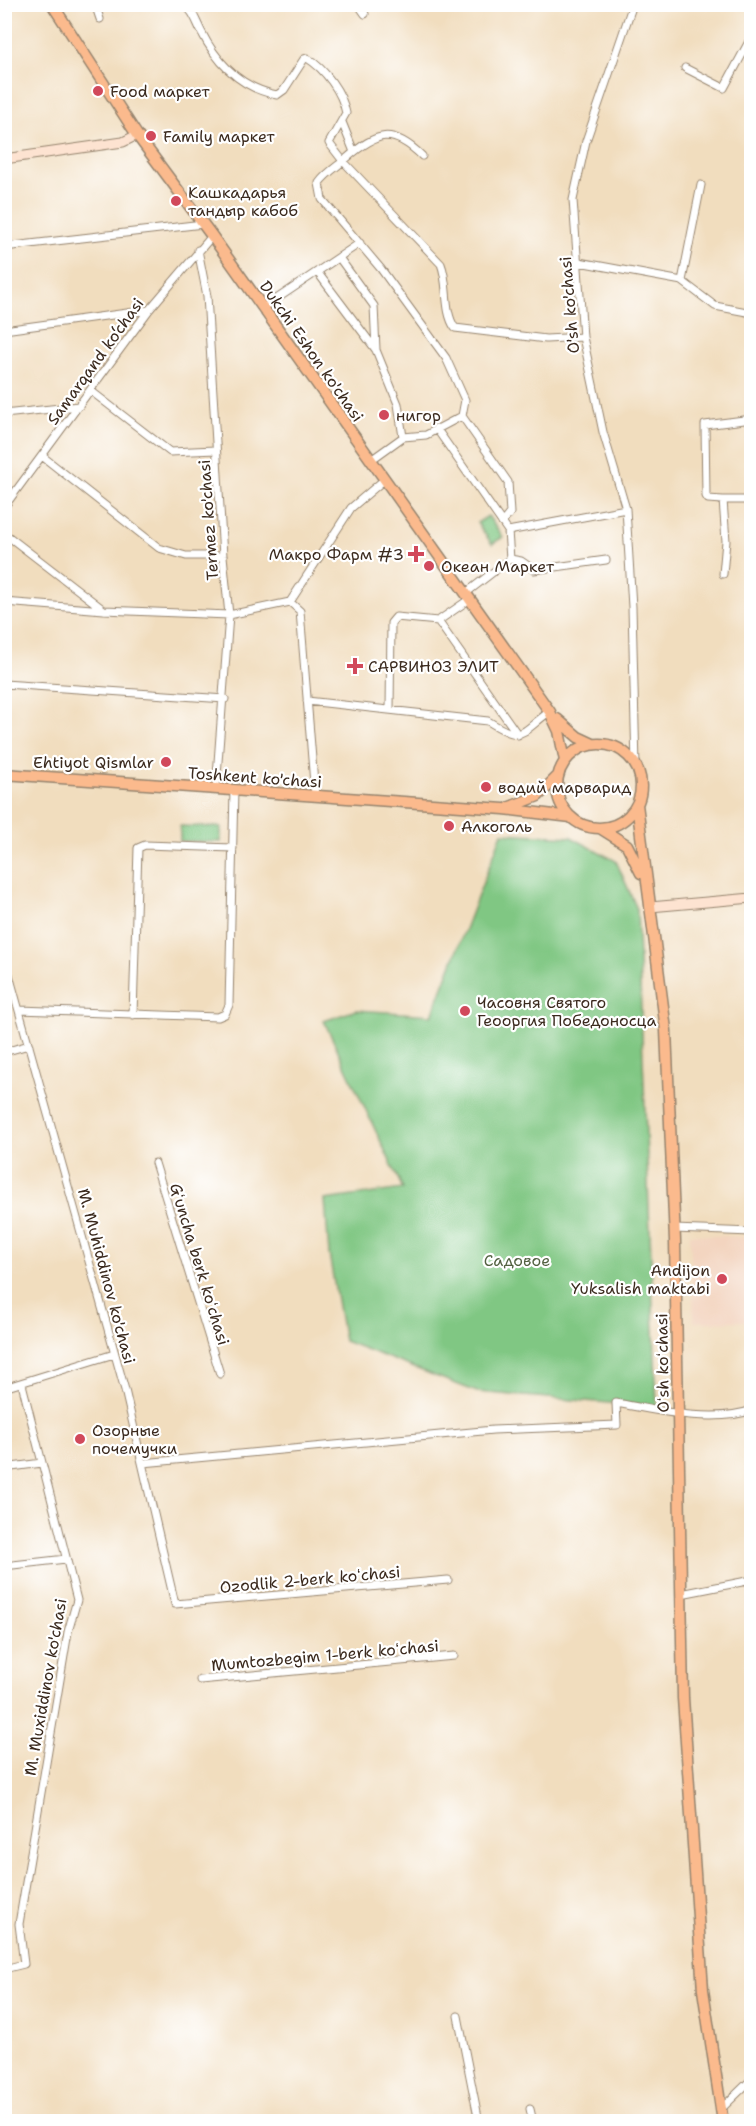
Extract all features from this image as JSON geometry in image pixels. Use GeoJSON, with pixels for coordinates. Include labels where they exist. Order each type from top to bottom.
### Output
{"type":"FeatureCollection","features":[{"type":"Feature","properties":{"kind":"main road","name":"Dukchi Eshon ko'chasi"},"geometry":{"type":"LineString","coordinates":[[52,4],[137,135],[212,236],[550,712]]}},
{"type":"Feature","properties":{"kind":"main road"},"geometry":{"type":"LineString","coordinates":[[550,712],[568,729],[593,744],[618,748],[636,766],[641,792],[637,804],[622,821],[600,828]]}},
{"type":"Feature","properties":{"kind":"main road"},"geometry":{"type":"LineString","coordinates":[[550,712],[559,731],[565,761]]}},
{"type":"Feature","properties":{"kind":"main road"},"geometry":{"type":"LineString","coordinates":[[504,809],[538,796],[558,776],[565,761],[582,747],[593,744]]}},
{"type":"Feature","properties":{"kind":"main road","name":"Toshkent ko'chasi"},"geometry":{"type":"LineString","coordinates":[[4,774],[504,809],[571,817]]}},
{"type":"Feature","properties":{"kind":"main road"},"geometry":{"type":"LineString","coordinates":[[558,776],[559,798],[571,817],[580,823],[600,828],[627,845],[637,860],[648,890]]}},
{"type":"Feature","properties":{"kind":"main road"},"geometry":{"type":"LineString","coordinates":[[637,804],[648,890]]}},
{"type":"Feature","properties":{"kind":"main road","name":"Oʻsh koʻchasi"},"geometry":{"type":"LineString","coordinates":[[648,890],[666,1030],[674,1229],[681,1594],[688,1764],[703,1989],[723,2121]]}},
{"type":"Feature","properties":{"kind":"street"},"geometry":{"type":"LineString","coordinates":[[95,4],[100,19]]}},
{"type":"Feature","properties":{"kind":"street"},"geometry":{"type":"LineString","coordinates":[[183,4],[192,12],[216,57],[247,86],[277,95],[284,90],[301,61],[307,58],[320,67],[340,96],[346,113],[329,141],[343,161],[441,264],[451,320],[455,328],[546,339],[583,337]]}},
{"type":"Feature","properties":{"kind":"street"},"geometry":{"type":"LineString","coordinates":[[358,4],[365,14]]}},
{"type":"Feature","properties":{"kind":"street","name":"O'sh ko'chasi"},"geometry":{"type":"LineString","coordinates":[[633,4],[586,141],[573,200],[583,337],[603,432],[626,509],[632,607],[636,766]]}},
{"type":"Feature","properties":{"kind":"street"},"geometry":{"type":"LineString","coordinates":[[685,68],[724,87],[752,36]]}},
{"type":"Feature","properties":{"kind":"street"},"geometry":{"type":"LineString","coordinates":[[342,122],[354,152]]}},
{"type":"Feature","properties":{"kind":"street"},"geometry":{"type":"LineString","coordinates":[[4,159],[123,142],[137,135]]}},
{"type":"Feature","properties":{"kind":"street"},"geometry":{"type":"LineString","coordinates":[[422,156],[409,143],[389,135],[377,136],[322,179],[319,189],[322,200],[360,243],[446,358],[465,400],[462,416],[508,482],[510,513],[502,523]]}},
{"type":"Feature","properties":{"kind":"street"},"geometry":{"type":"LineString","coordinates":[[682,281],[701,185]]}},
{"type":"Feature","properties":{"kind":"street"},"geometry":{"type":"LineString","coordinates":[[4,247],[203,224]]}},
{"type":"Feature","properties":{"kind":"street","name":"Samarqand ko‘chasi"},"geometry":{"type":"LineString","coordinates":[[4,507],[149,310],[212,236]]}},
{"type":"Feature","properties":{"kind":"street"},"geometry":{"type":"LineString","coordinates":[[263,308],[340,259],[360,243]]}},
{"type":"Feature","properties":{"kind":"street","name":"Termez ko'chasi"},"geometry":{"type":"LineString","coordinates":[[198,250],[207,296],[223,556],[229,615],[225,699],[216,789]]}},
{"type":"Feature","properties":{"kind":"street"},"geometry":{"type":"LineString","coordinates":[[340,259],[374,306],[376,350]]}},
{"type":"Feature","properties":{"kind":"street"},"geometry":{"type":"LineString","coordinates":[[579,262],[682,281],[715,306],[752,313]]}},
{"type":"Feature","properties":{"kind":"street"},"geometry":{"type":"LineString","coordinates":[[318,273],[376,350],[398,404],[403,437]]}},
{"type":"Feature","properties":{"kind":"street"},"geometry":{"type":"LineString","coordinates":[[4,330],[149,310]]}},
{"type":"Feature","properties":{"kind":"street"},"geometry":{"type":"LineString","coordinates":[[91,391],[170,452],[216,450]]}},
{"type":"Feature","properties":{"kind":"street"},"geometry":{"type":"LineString","coordinates":[[4,414],[79,406]]}},
{"type":"Feature","properties":{"kind":"street"},"geometry":{"type":"LineString","coordinates":[[371,460],[403,437],[426,435],[462,416]]}},
{"type":"Feature","properties":{"kind":"street"},"geometry":{"type":"LineString","coordinates":[[752,419],[705,425],[706,496],[708,499],[752,500]]}},
{"type":"Feature","properties":{"kind":"street"},"geometry":{"type":"LineString","coordinates":[[436,428],[508,531],[510,559]]}},
{"type":"Feature","properties":{"kind":"street"},"geometry":{"type":"LineString","coordinates":[[42,456],[159,548],[186,556],[223,556]]}},
{"type":"Feature","properties":{"kind":"street"},"geometry":{"type":"LineString","coordinates":[[4,602],[104,610],[229,615],[290,602],[351,508],[385,479]]}},
{"type":"Feature","properties":{"kind":"street"},"geometry":{"type":"LineString","coordinates":[[723,500],[726,541],[723,574]]}},
{"type":"Feature","properties":{"kind":"street"},"geometry":{"type":"LineString","coordinates":[[508,531],[626,509]]}},
{"type":"Feature","properties":{"kind":"street"},"geometry":{"type":"LineString","coordinates":[[4,533],[104,610]]}},
{"type":"Feature","properties":{"kind":"street"},"geometry":{"type":"LineString","coordinates":[[390,709],[391,623],[396,617],[438,621],[510,559]]}},
{"type":"Feature","properties":{"kind":"street"},"geometry":{"type":"LineString","coordinates":[[510,559],[521,561],[534,570],[606,560]]}},
{"type":"Feature","properties":{"kind":"street"},"geometry":{"type":"LineString","coordinates":[[290,602],[300,611],[315,796]]}},
{"type":"Feature","properties":{"kind":"street"},"geometry":{"type":"LineString","coordinates":[[438,621],[518,735]]}},
{"type":"Feature","properties":{"kind":"street"},"geometry":{"type":"LineString","coordinates":[[4,684],[225,699]]}},
{"type":"Feature","properties":{"kind":"street"},"geometry":{"type":"LineString","coordinates":[[307,701],[488,721],[511,736],[518,735],[550,712]]}},
{"type":"Feature","properties":{"kind":"street"},"geometry":{"type":"LineString","coordinates":[[19,1010],[218,1017],[227,1011],[234,790]]}},
{"type":"Feature","properties":{"kind":"street"},"geometry":{"type":"LineString","coordinates":[[133,1015],[138,848],[145,845],[232,848]]}},
{"type":"Feature","properties":{"kind":"street"},"geometry":{"type":"LineString","coordinates":[[650,907],[752,898]]}},
{"type":"Feature","properties":{"kind":"street","name":"M. Muhiddinov ko'chasi"},"geometry":{"type":"LineString","coordinates":[[4,957],[143,1463],[175,1604]]}},
{"type":"Feature","properties":{"kind":"street"},"geometry":{"type":"LineString","coordinates":[[4,1052],[29,1045]]}},
{"type":"Feature","properties":{"kind":"street","name":"Gʻuncha berk koʻchasi"},"geometry":{"type":"LineString","coordinates":[[155,1163],[220,1374]]}},
{"type":"Feature","properties":{"kind":"street"},"geometry":{"type":"LineString","coordinates":[[674,1229],[752,1232]]}},
{"type":"Feature","properties":{"kind":"street"},"geometry":{"type":"LineString","coordinates":[[4,1388],[114,1354]]}},
{"type":"Feature","properties":{"kind":"street","name":"M. Muxiddinov ko'chasi"},"geometry":{"type":"LineString","coordinates":[[4,1969],[24,1964],[19,1924],[68,1632],[77,1600],[22,1384]]}},
{"type":"Feature","properties":{"kind":"street"},"geometry":{"type":"LineString","coordinates":[[143,1463],[493,1430],[617,1425],[616,1403],[678,1413],[740,1415],[752,1410]]}},
{"type":"Feature","properties":{"kind":"street"},"geometry":{"type":"LineString","coordinates":[[4,1468],[42,1463]]}},
{"type":"Feature","properties":{"kind":"street"},"geometry":{"type":"LineString","coordinates":[[4,1566],[66,1559]]}},
{"type":"Feature","properties":{"kind":"street","name":"Ozodlik 2-berk koʻchasi"},"geometry":{"type":"LineString","coordinates":[[175,1604],[448,1580]]}},
{"type":"Feature","properties":{"kind":"street"},"geometry":{"type":"LineString","coordinates":[[681,1594],[752,1580]]}},
{"type":"Feature","properties":{"kind":"street","name":"Mumtozbegim 1-berk koʻchasi"},"geometry":{"type":"LineString","coordinates":[[200,1680],[454,1656]]}},
{"type":"Feature","properties":{"kind":"street"},"geometry":{"type":"LineString","coordinates":[[458,2016],[479,2121]]}},
{"type":"Feature","properties":{"kind":"street"},"geometry":{"type":"LineString","coordinates":[[721,2109],[752,2079]]}},
{"type":"Feature","properties":{"kind":"street"},"geometry":{"type":"LineString","coordinates":[[530,2109],[533,2121]]}},
{"type":"Feature","properties":{"kind":"shaded area","name":"Andijon Yuksalish maktabi"},"geometry":{"type":"Polygon","coordinates":[[[690,1234],[751,1238],[751,1321],[694,1322],[690,1234]]]}},
{"type":"Feature","properties":{"kind":"green space"},"geometry":{"type":"Polygon","coordinates":[[[488,516],[503,537],[492,544],[477,523],[488,516]]]}},
{"type":"Feature","properties":{"kind":"green space"},"geometry":{"type":"Polygon","coordinates":[[[180,826],[221,827],[221,842],[180,841],[180,826]]]}},
{"type":"Feature","properties":{"kind":"green space","name":"Садовое"},"geometry":{"type":"Polygon","coordinates":[[[502,833],[571,837],[616,861],[637,909],[657,1407],[477,1392],[344,1341],[329,1254],[325,1200],[403,1189],[324,1021],[356,1010],[432,1015],[502,833]]]}},
{"type":"Feature","properties":{"kind":"place","name":"Food маркет"},"geometry":{"type":"Point","coordinates":[98,91]}},
{"type":"Feature","properties":{"kind":"place","name":"Family маркет"},"geometry":{"type":"Point","coordinates":[151,136]}},
{"type":"Feature","properties":{"kind":"place","name":"Кашкадарья тандыр кабоб"},"geometry":{"type":"Point","coordinates":[176,201]}},
{"type":"Feature","properties":{"kind":"place","name":"нигор"},"geometry":{"type":"Point","coordinates":[384,415]}},
{"type":"Feature","properties":{"kind":"place","name":"Макро Фарм #3"},"geometry":{"type":"Point","coordinates":[416,554]}},
{"type":"Feature","properties":{"kind":"place","name":"Океан Маркет"},"geometry":{"type":"Point","coordinates":[429,566]}},
{"type":"Feature","properties":{"kind":"place","name":"САРВИНОЗ ЭЛИТ"},"geometry":{"type":"Point","coordinates":[355,666]}},
{"type":"Feature","properties":{"kind":"place","name":"Ehtiyot Qismlar"},"geometry":{"type":"Point","coordinates":[166,762]}},
{"type":"Feature","properties":{"kind":"place","name":"водий марварид"},"geometry":{"type":"Point","coordinates":[486,787]}},
{"type":"Feature","properties":{"kind":"place","name":"Алкоголь"},"geometry":{"type":"Point","coordinates":[449,826]}},
{"type":"Feature","properties":{"kind":"place","name":"Часовня Святого Геооргия Победоносца"},"geometry":{"type":"Point","coordinates":[465,1011]}},
{"type":"Feature","properties":{"kind":"place","name":"Andijon Yuksalish maktabi"},"geometry":{"type":"Point","coordinates":[722,1279]}},
{"type":"Feature","properties":{"kind":"place","name":"Озорные почемучки"},"geometry":{"type":"Point","coordinates":[80,1439]}}]}
